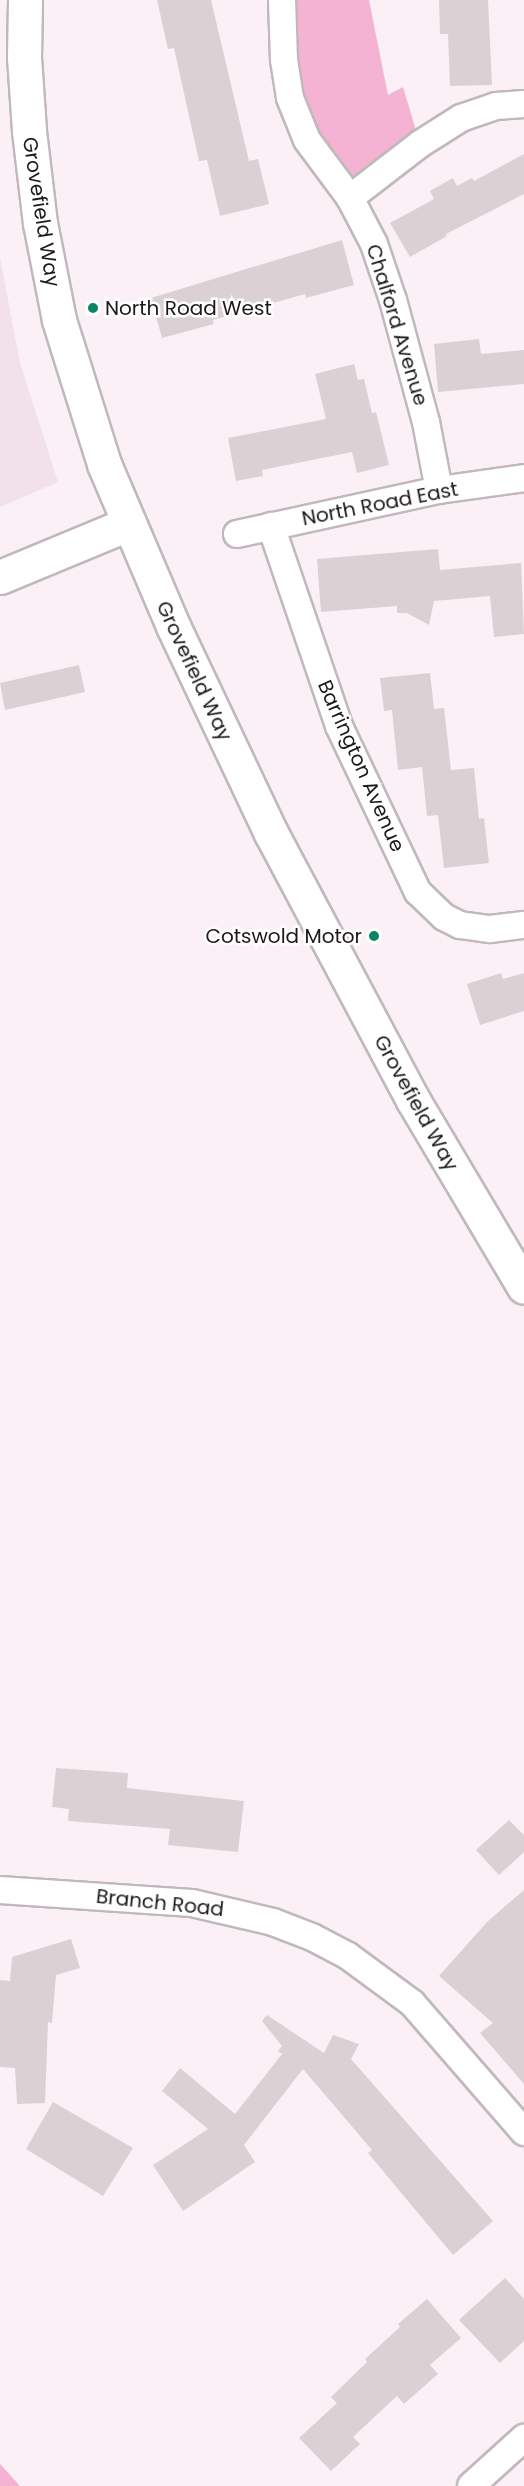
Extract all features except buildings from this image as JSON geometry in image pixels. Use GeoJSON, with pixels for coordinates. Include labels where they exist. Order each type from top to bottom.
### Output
{"type":"FeatureCollection","features":[{"type":"Feature","properties":{"kind":"street","name":"Grovefield Way"},"geometry":{"type":"LineString","coordinates":[[25,0],[24,57],[28,120],[40,223],[59,320],[104,464],[128,525],[226,741],[319,927],[412,1100],[524,1287]]}},
{"type":"Feature","properties":{"kind":"street","name":"Chalford Avenue"},"geometry":{"type":"LineString","coordinates":[[282,0],[284,60],[290,98],[307,140],[350,198],[374,244],[393,300],[426,422],[439,490]]}},
{"type":"Feature","properties":{"kind":"street"},"geometry":{"type":"LineString","coordinates":[[350,198],[420,144],[461,118],[496,106],[524,104]]}},
{"type":"Feature","properties":{"kind":"street","name":"North Road East"},"geometry":{"type":"LineString","coordinates":[[237,534],[439,490],[524,478]]}},
{"type":"Feature","properties":{"kind":"street"},"geometry":{"type":"LineString","coordinates":[[0,577],[128,525]]}},
{"type":"Feature","properties":{"kind":"street","name":"Barrington Avenue"},"geometry":{"type":"LineString","coordinates":[[271,526],[339,726],[418,892],[429,906],[460,925],[490,929],[524,925]]}},
{"type":"Feature","properties":{"kind":"street","name":"Branch Road"},"geometry":{"type":"LineString","coordinates":[[0,1890],[192,1903],[273,1922],[312,1937],[356,1961],[412,2003],[524,2132]]}},
{"type":"Feature","properties":{"kind":"street"},"geometry":{"type":"LineString","coordinates":[[471,2486],[524,2438]]}},
{"type":"Feature","properties":{"kind":"shaded area"},"geometry":{"type":"Polygon","coordinates":[[[282,0],[369,0],[388,95],[403,87],[420,144],[350,198],[307,140],[282,0]]]}},
{"type":"Feature","properties":{"kind":"shaded area"},"geometry":{"type":"Polygon","coordinates":[[[0,258],[20,363],[58,482],[0,507],[0,258]]]}},
{"type":"Feature","properties":{"kind":"shaded area"},"geometry":{"type":"Polygon","coordinates":[[[0,2464],[20,2486],[0,2486],[0,2464]]]}},
{"type":"Feature","properties":{"kind":"place","name":"North Road West"},"geometry":{"type":"Point","coordinates":[93,308]}},
{"type":"Feature","properties":{"kind":"place","name":"Cotswold Motor"},"geometry":{"type":"Point","coordinates":[374,936]}}]}
